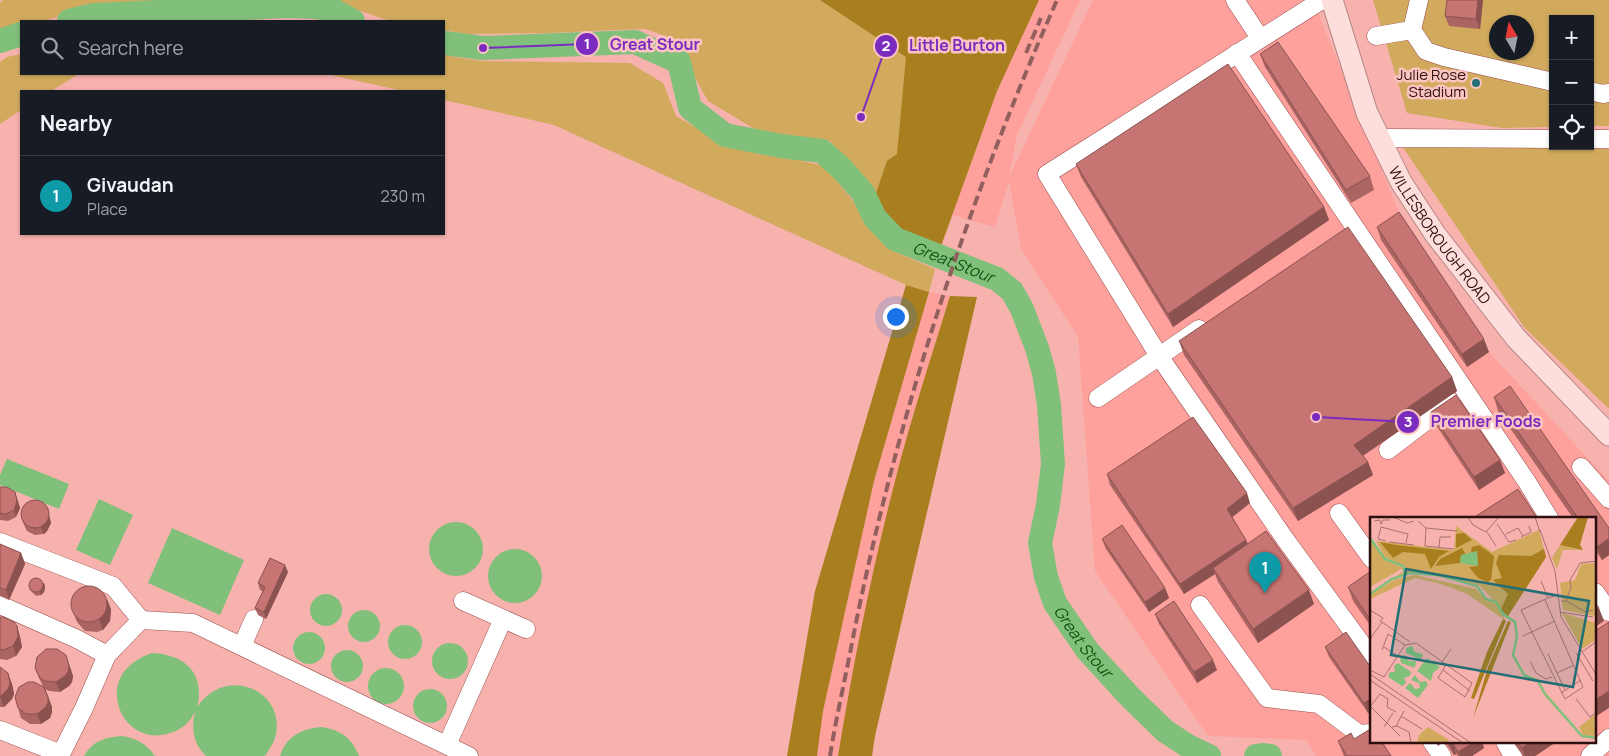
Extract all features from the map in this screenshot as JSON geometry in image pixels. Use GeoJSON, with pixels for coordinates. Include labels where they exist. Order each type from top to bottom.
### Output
{"type":"FeatureCollection","features":[{"type":"Feature","properties":{"kind":"main road","name":"WILLESBOROUGH ROAD"},"geometry":{"type":"LineString","coordinates":[[1332,0],[1367,113],[1401,182],[1434,234],[1516,338],[1609,435]]}},
{"type":"Feature","properties":{"kind":"lane"},"geometry":{"type":"LineString","coordinates":[[1235,0],[1260,38]]}},
{"type":"Feature","properties":{"kind":"lane"},"geometry":{"type":"LineString","coordinates":[[1322,0],[1047,174],[1160,356],[1285,538],[1370,655]]}},
{"type":"Feature","properties":{"kind":"lane"},"geometry":{"type":"LineString","coordinates":[[1419,0],[1412,30],[1426,51],[1444,57],[1549,81]]}},
{"type":"Feature","properties":{"kind":"lane"},"geometry":{"type":"LineString","coordinates":[[1376,36],[1412,30]]}},
{"type":"Feature","properties":{"kind":"lane"},"geometry":{"type":"LineString","coordinates":[[1237,53],[1466,391],[1548,517]]}},
{"type":"Feature","properties":{"kind":"lane"},"geometry":{"type":"LineString","coordinates":[[1594,92],[1609,93]]}},
{"type":"Feature","properties":{"kind":"lane"},"geometry":{"type":"LineString","coordinates":[[1379,140],[1389,138],[1549,139]]}},
{"type":"Feature","properties":{"kind":"lane"},"geometry":{"type":"LineString","coordinates":[[1594,139],[1609,139]]}},
{"type":"Feature","properties":{"kind":"lane"},"geometry":{"type":"LineString","coordinates":[[1337,236],[1353,225]]}},
{"type":"Feature","properties":{"kind":"lane"},"geometry":{"type":"LineString","coordinates":[[1098,398],[1216,318]]}},
{"type":"Feature","properties":{"kind":"lane"},"geometry":{"type":"LineString","coordinates":[[1388,450],[1466,391]]}},
{"type":"Feature","properties":{"kind":"lane"},"geometry":{"type":"LineString","coordinates":[[1581,467],[1609,499]]}},
{"type":"Feature","properties":{"kind":"lane"},"geometry":{"type":"LineString","coordinates":[[1339,512],[1370,556]]}},
{"type":"Feature","properties":{"kind":"lane"},"geometry":{"type":"LineString","coordinates":[[0,542],[113,586],[141,620],[193,623],[469,756]]}},
{"type":"Feature","properties":{"kind":"lane"},"geometry":{"type":"LineString","coordinates":[[1596,593],[1609,612]]}},
{"type":"Feature","properties":{"kind":"lane"},"geometry":{"type":"LineString","coordinates":[[463,601],[526,629]]}},
{"type":"Feature","properties":{"kind":"lane"},"geometry":{"type":"LineString","coordinates":[[0,605],[77,639],[107,655]]}},
{"type":"Feature","properties":{"kind":"lane"},"geometry":{"type":"LineString","coordinates":[[1200,605],[1267,698],[1319,704],[1359,734],[1370,733]]}},
{"type":"Feature","properties":{"kind":"lane"},"geometry":{"type":"LineString","coordinates":[[242,646],[254,619]]}},
{"type":"Feature","properties":{"kind":"lane"},"geometry":{"type":"LineString","coordinates":[[447,745],[503,619]]}},
{"type":"Feature","properties":{"kind":"lane"},"geometry":{"type":"LineString","coordinates":[[0,730],[61,755],[107,655],[141,620]]}},
{"type":"Feature","properties":{"kind":"lane"},"geometry":{"type":"LineString","coordinates":[[1590,756],[1609,738]]}},
{"type":"Feature","properties":{"kind":"lane"},"geometry":{"type":"LineString","coordinates":[[1433,744],[1442,756]]}},
{"type":"Feature","properties":{"kind":"lane"},"geometry":{"type":"LineString","coordinates":[[1505,744],[1513,756]]}},
{"type":"Feature","properties":{"kind":"shaded area"},"geometry":{"type":"Polygon","coordinates":[[[3,0],[265,0],[85,9],[47,20],[20,20],[20,29],[0,36],[0,3],[3,0]]]}},
{"type":"Feature","properties":{"kind":"shaded area"},"geometry":{"type":"Polygon","coordinates":[[[328,0],[1036,0],[997,91],[941,246],[902,233],[830,141],[761,133],[708,101],[673,39],[646,29],[466,34],[445,30],[445,20],[387,20],[328,0]]]}},
{"type":"Feature","properties":{"kind":"shaded area"},"geometry":{"type":"Polygon","coordinates":[[[820,0],[1039,0],[997,91],[941,246],[902,233],[874,199],[887,161],[897,154],[906,57],[820,0]]]}},
{"type":"Feature","properties":{"kind":"shaded area"},"geometry":{"type":"Polygon","coordinates":[[[1036,0],[1080,0],[1017,135],[1009,177],[1093,0],[1313,0],[1404,225],[1489,352],[1609,481],[1609,756],[1316,756],[1307,740],[1208,736],[1095,571],[1078,337],[1021,249],[1009,181],[995,227],[952,215],[997,91],[1036,0]]]}},
{"type":"Feature","properties":{"kind":"shaded area","name":"Julie Rose Stadium"},"geometry":{"type":"Polygon","coordinates":[[[1373,0],[1609,0],[1609,126],[1594,126],[1594,15],[1549,15],[1549,127],[1502,128],[1407,113],[1373,0]]]}},
{"type":"Feature","properties":{"kind":"shaded area"},"geometry":{"type":"Polygon","coordinates":[[[20,54],[20,75],[77,75],[53,90],[20,90],[20,111],[0,124],[0,62],[7,57],[20,54]]]}},
{"type":"Feature","properties":{"kind":"shaded area"},"geometry":{"type":"Polygon","coordinates":[[[445,55],[481,61],[630,63],[663,83],[676,116],[725,144],[825,166],[893,251],[935,269],[929,292],[906,285],[554,125],[445,100],[445,90],[398,90],[331,75],[445,75],[445,55]]]}},
{"type":"Feature","properties":{"kind":"shaded area"},"geometry":{"type":"Polygon","coordinates":[[[1402,146],[1549,148],[1549,150],[1609,149],[1609,409],[1524,327],[1402,146]]]}},
{"type":"Feature","properties":{"kind":"shaded area"},"geometry":{"type":"Polygon","coordinates":[[[906,285],[929,292],[874,481],[823,711],[817,756],[787,756],[815,591],[906,285]]]}},
{"type":"Feature","properties":{"kind":"shaded area"},"geometry":{"type":"Polygon","coordinates":[[[929,292],[950,296],[894,485],[871,582],[838,756],[817,756],[823,711],[874,481],[929,292]]]}},
{"type":"Feature","properties":{"kind":"shaded area"},"geometry":{"type":"Polygon","coordinates":[[[950,296],[977,297],[875,736],[872,756],[838,756],[863,620],[886,518],[907,437],[950,296]]]}},
{"type":"Feature","properties":{"kind":"shaded area"},"geometry":{"type":"Polygon","coordinates":[[[7,459],[69,484],[59,509],[0,485],[0,475],[7,459]]]}},
{"type":"Feature","properties":{"kind":"shaded area"},"geometry":{"type":"Polygon","coordinates":[[[99,499],[133,515],[110,565],[76,550],[99,499]]]}},
{"type":"Feature","properties":{"kind":"shaded area"},"geometry":{"type":"Polygon","coordinates":[[[451,522],[461,522],[471,526],[479,534],[483,549],[479,564],[471,572],[461,576],[451,576],[441,572],[433,564],[429,554],[429,544],[433,534],[441,526],[451,522]]]}},
{"type":"Feature","properties":{"kind":"shaded area"},"geometry":{"type":"Polygon","coordinates":[[[172,528],[244,560],[220,615],[148,583],[172,528]]]}},
{"type":"Feature","properties":{"kind":"shaded area"},"geometry":{"type":"Polygon","coordinates":[[[515,549],[525,551],[534,557],[540,566],[542,576],[540,586],[534,595],[525,601],[515,603],[505,601],[496,595],[490,586],[488,576],[490,566],[496,557],[505,551],[515,549]]]}},
{"type":"Feature","properties":{"kind":"shaded area"},"geometry":{"type":"Polygon","coordinates":[[[326,594],[338,598],[342,610],[338,622],[326,626],[314,622],[310,610],[314,598],[326,594]]]}},
{"type":"Feature","properties":{"kind":"shaded area"},"geometry":{"type":"Polygon","coordinates":[[[364,610],[370,611],[375,615],[379,620],[379,632],[375,637],[370,641],[364,642],[358,641],[353,637],[349,632],[348,626],[349,620],[353,615],[358,611],[364,610]]]}},
{"type":"Feature","properties":{"kind":"shaded area"},"geometry":{"type":"Polygon","coordinates":[[[405,625],[412,626],[417,630],[421,635],[421,649],[417,654],[412,658],[405,659],[398,658],[393,654],[389,649],[388,642],[389,635],[393,630],[398,626],[405,625]]]}},
{"type":"Feature","properties":{"kind":"shaded area"},"geometry":{"type":"Polygon","coordinates":[[[309,632],[315,633],[320,637],[324,642],[324,654],[320,659],[315,663],[309,664],[303,663],[298,659],[294,654],[293,648],[294,642],[298,637],[303,633],[309,632]]]}},
{"type":"Feature","properties":{"kind":"shaded area"},"geometry":{"type":"Polygon","coordinates":[[[450,643],[463,648],[468,661],[463,674],[450,679],[437,674],[432,661],[437,648],[450,643]]]}},
{"type":"Feature","properties":{"kind":"shaded area"},"geometry":{"type":"Polygon","coordinates":[[[347,650],[359,654],[363,666],[359,678],[347,682],[335,678],[331,666],[335,654],[347,650]]]}},
{"type":"Feature","properties":{"kind":"shaded area"},"geometry":{"type":"Polygon","coordinates":[[[152,653],[178,659],[191,669],[196,676],[198,685],[197,707],[210,694],[224,687],[239,685],[253,689],[265,697],[273,709],[277,724],[274,741],[266,755],[206,756],[198,746],[194,735],[195,712],[185,725],[170,733],[153,735],[138,731],[126,721],[119,707],[117,692],[121,677],[132,663],[152,653]]]}},
{"type":"Feature","properties":{"kind":"shaded area"},"geometry":{"type":"Polygon","coordinates":[[[386,668],[393,669],[399,673],[403,679],[403,693],[399,699],[393,703],[386,704],[379,703],[373,699],[369,693],[368,686],[369,679],[373,673],[379,669],[386,668]]]}},
{"type":"Feature","properties":{"kind":"shaded area"},"geometry":{"type":"Polygon","coordinates":[[[430,689],[437,690],[442,694],[446,699],[446,713],[442,718],[437,722],[430,723],[423,722],[418,718],[414,713],[413,706],[414,699],[418,694],[423,690],[430,689]]]}},
{"type":"Feature","properties":{"kind":"shaded area"},"geometry":{"type":"Polygon","coordinates":[[[322,727],[345,736],[353,744],[359,756],[280,756],[286,743],[296,734],[308,729],[322,727]]]}},
{"type":"Feature","properties":{"kind":"shaded area"},"geometry":{"type":"Polygon","coordinates":[[[122,736],[141,742],[155,756],[84,756],[95,743],[110,737],[122,736]]]}},
{"type":"Feature","properties":{"kind":"building"},"geometry":{"type":"Polygon","coordinates":[[[1447,0],[1478,0],[1476,19],[1445,16],[1447,0]]]}},
{"type":"Feature","properties":{"kind":"building"},"geometry":{"type":"Polygon","coordinates":[[[1278,42],[1370,176],[1346,190],[1260,54],[1278,42]]]}},
{"type":"Feature","properties":{"kind":"building"},"geometry":{"type":"Polygon","coordinates":[[[1228,64],[1324,207],[1168,314],[1076,164],[1228,64]]]}},
{"type":"Feature","properties":{"kind":"building"},"geometry":{"type":"Polygon","coordinates":[[[1399,212],[1484,339],[1462,354],[1377,227],[1399,212]]]}},
{"type":"Feature","properties":{"kind":"building"},"geometry":{"type":"Polygon","coordinates":[[[1348,227],[1452,377],[1354,445],[1368,462],[1293,508],[1179,341],[1348,227]]]}},
{"type":"Feature","properties":{"kind":"building"},"geometry":{"type":"Polygon","coordinates":[[[1510,386],[1609,528],[1609,541],[1608,539],[1597,547],[1596,517],[1577,517],[1494,397],[1510,386]]]}},
{"type":"Feature","properties":{"kind":"building"},"geometry":{"type":"Polygon","coordinates":[[[1456,395],[1500,460],[1474,477],[1431,412],[1456,395]]]}},
{"type":"Feature","properties":{"kind":"building"},"geometry":{"type":"Polygon","coordinates":[[[1193,417],[1247,493],[1227,509],[1246,540],[1180,584],[1107,474],[1193,417]]]}},
{"type":"Feature","properties":{"kind":"building"},"geometry":{"type":"Polygon","coordinates":[[[0,487],[7,487],[15,492],[17,501],[14,510],[6,514],[0,513],[0,487]]]}},
{"type":"Feature","properties":{"kind":"building"},"geometry":{"type":"Polygon","coordinates":[[[1518,489],[1536,517],[1475,517],[1518,489]]]}},
{"type":"Feature","properties":{"kind":"building"},"geometry":{"type":"Polygon","coordinates":[[[35,500],[45,504],[49,514],[45,524],[35,528],[25,524],[21,514],[25,504],[35,500]]]}},
{"type":"Feature","properties":{"kind":"building"},"geometry":{"type":"Polygon","coordinates":[[[1122,525],[1165,588],[1145,602],[1102,539],[1122,525]]]}},
{"type":"Feature","properties":{"kind":"building"},"geometry":{"type":"Polygon","coordinates":[[[1266,531],[1309,590],[1253,629],[1213,568],[1266,531]]]}},
{"type":"Feature","properties":{"kind":"building"},"geometry":{"type":"Polygon","coordinates":[[[0,544],[21,553],[6,590],[0,588],[0,544]]]}},
{"type":"Feature","properties":{"kind":"building"},"geometry":{"type":"Polygon","coordinates":[[[270,558],[285,565],[264,612],[255,608],[265,587],[258,583],[270,558]]]}},
{"type":"Feature","properties":{"kind":"building"},"geometry":{"type":"Polygon","coordinates":[[[1370,572],[1370,619],[1348,587],[1370,572]]]}},
{"type":"Feature","properties":{"kind":"building"},"geometry":{"type":"Polygon","coordinates":[[[33,578],[39,578],[43,585],[39,592],[33,592],[29,588],[29,582],[33,578]]]}},
{"type":"Feature","properties":{"kind":"building"},"geometry":{"type":"Polygon","coordinates":[[[89,586],[101,592],[107,604],[101,616],[89,622],[77,616],[71,604],[77,592],[89,586]]]}},
{"type":"Feature","properties":{"kind":"building"},"geometry":{"type":"Polygon","coordinates":[[[1174,601],[1213,660],[1194,672],[1155,614],[1174,601]]]}},
{"type":"Feature","properties":{"kind":"building"},"geometry":{"type":"Polygon","coordinates":[[[0,617],[14,622],[17,626],[18,637],[13,646],[3,650],[0,649],[0,617]]]}},
{"type":"Feature","properties":{"kind":"building"},"geometry":{"type":"Polygon","coordinates":[[[1609,622],[1609,691],[1596,699],[1596,630],[1609,622]]]}},
{"type":"Feature","properties":{"kind":"building"},"geometry":{"type":"Polygon","coordinates":[[[1346,632],[1370,666],[1370,699],[1364,703],[1325,647],[1346,632]]]}},
{"type":"Feature","properties":{"kind":"building"},"geometry":{"type":"Polygon","coordinates":[[[46,649],[57,649],[66,655],[69,666],[68,672],[56,682],[45,681],[40,678],[35,668],[37,657],[46,649]]]}},
{"type":"Feature","properties":{"kind":"building"},"geometry":{"type":"Polygon","coordinates":[[[0,667],[8,673],[10,684],[0,697],[0,667]]]}},
{"type":"Feature","properties":{"kind":"building"},"geometry":{"type":"Polygon","coordinates":[[[28,682],[34,682],[44,687],[48,697],[46,707],[37,714],[26,714],[18,708],[15,697],[19,687],[28,682]]]}},
{"type":"Feature","properties":{"kind":"building"},"geometry":{"type":"Polygon","coordinates":[[[1370,729],[1370,744],[1383,744],[1391,756],[1347,756],[1338,741],[1351,733],[1354,739],[1370,729]]]}},
{"type":"Feature","properties":{"kind":"building"},"geometry":{"type":"Polygon","coordinates":[[[1454,744],[1471,744],[1458,752],[1454,744]]]}},
{"type":"Feature","properties":{"kind":"building"},"geometry":{"type":"Polygon","coordinates":[[[1519,744],[1527,744],[1522,748],[1519,744]]]}},
{"type":"Feature","properties":{"kind":"waterway","name":"Great Stour"},"geometry":{"type":"LineString","coordinates":[[73,20],[94,15],[286,6],[318,7],[335,11],[351,20]]}},
{"type":"Feature","properties":{"kind":"waterway","name":"Great Stour"},"geometry":{"type":"LineString","coordinates":[[0,41],[20,34]]}},
{"type":"Feature","properties":{"kind":"waterway","name":"Great Stour"},"geometry":{"type":"LineString","coordinates":[[445,43],[483,48],[635,42],[679,62],[690,108],[725,135],[781,146],[822,151],[843,170],[863,193],[875,218],[895,239],[997,279],[1012,291],[1022,309],[1037,348],[1044,373],[1049,405],[1053,464],[1048,505],[1040,543],[1046,577],[1055,603],[1087,650],[1130,697],[1165,731],[1188,746],[1209,756]]}},
{"type":"Feature","properties":{"kind":"waterway","name":"Great Stour"},"geometry":{"type":"LineString","coordinates":[[1256,756],[1270,756]]}},
{"type":"Feature","properties":{"kind":"railway"},"geometry":{"type":"LineString","coordinates":[[830,756],[869,560],[889,478],[936,316],[993,156],[1057,0]]}},
{"type":"Feature","properties":{"kind":"railway"},"geometry":{"type":"LineString","coordinates":[[1026,53],[1041,18]]}},
{"type":"Feature","properties":{"kind":"place","name":"Great Stour"},"geometry":{"type":"Point","coordinates":[483,48]}},
{"type":"Feature","properties":{"kind":"place","name":"Julie Rose Stadium"},"geometry":{"type":"Point","coordinates":[1476,83]}},
{"type":"Feature","properties":{"kind":"place","name":"Little Burton"},"geometry":{"type":"Point","coordinates":[861,117]}},
{"type":"Feature","properties":{"kind":"place","name":"Premier Foods"},"geometry":{"type":"Point","coordinates":[1316,417]}},
{"type":"Feature","properties":{"kind":"place","name":"Givaudan"},"geometry":{"type":"Point","coordinates":[1265,593]}}]}
